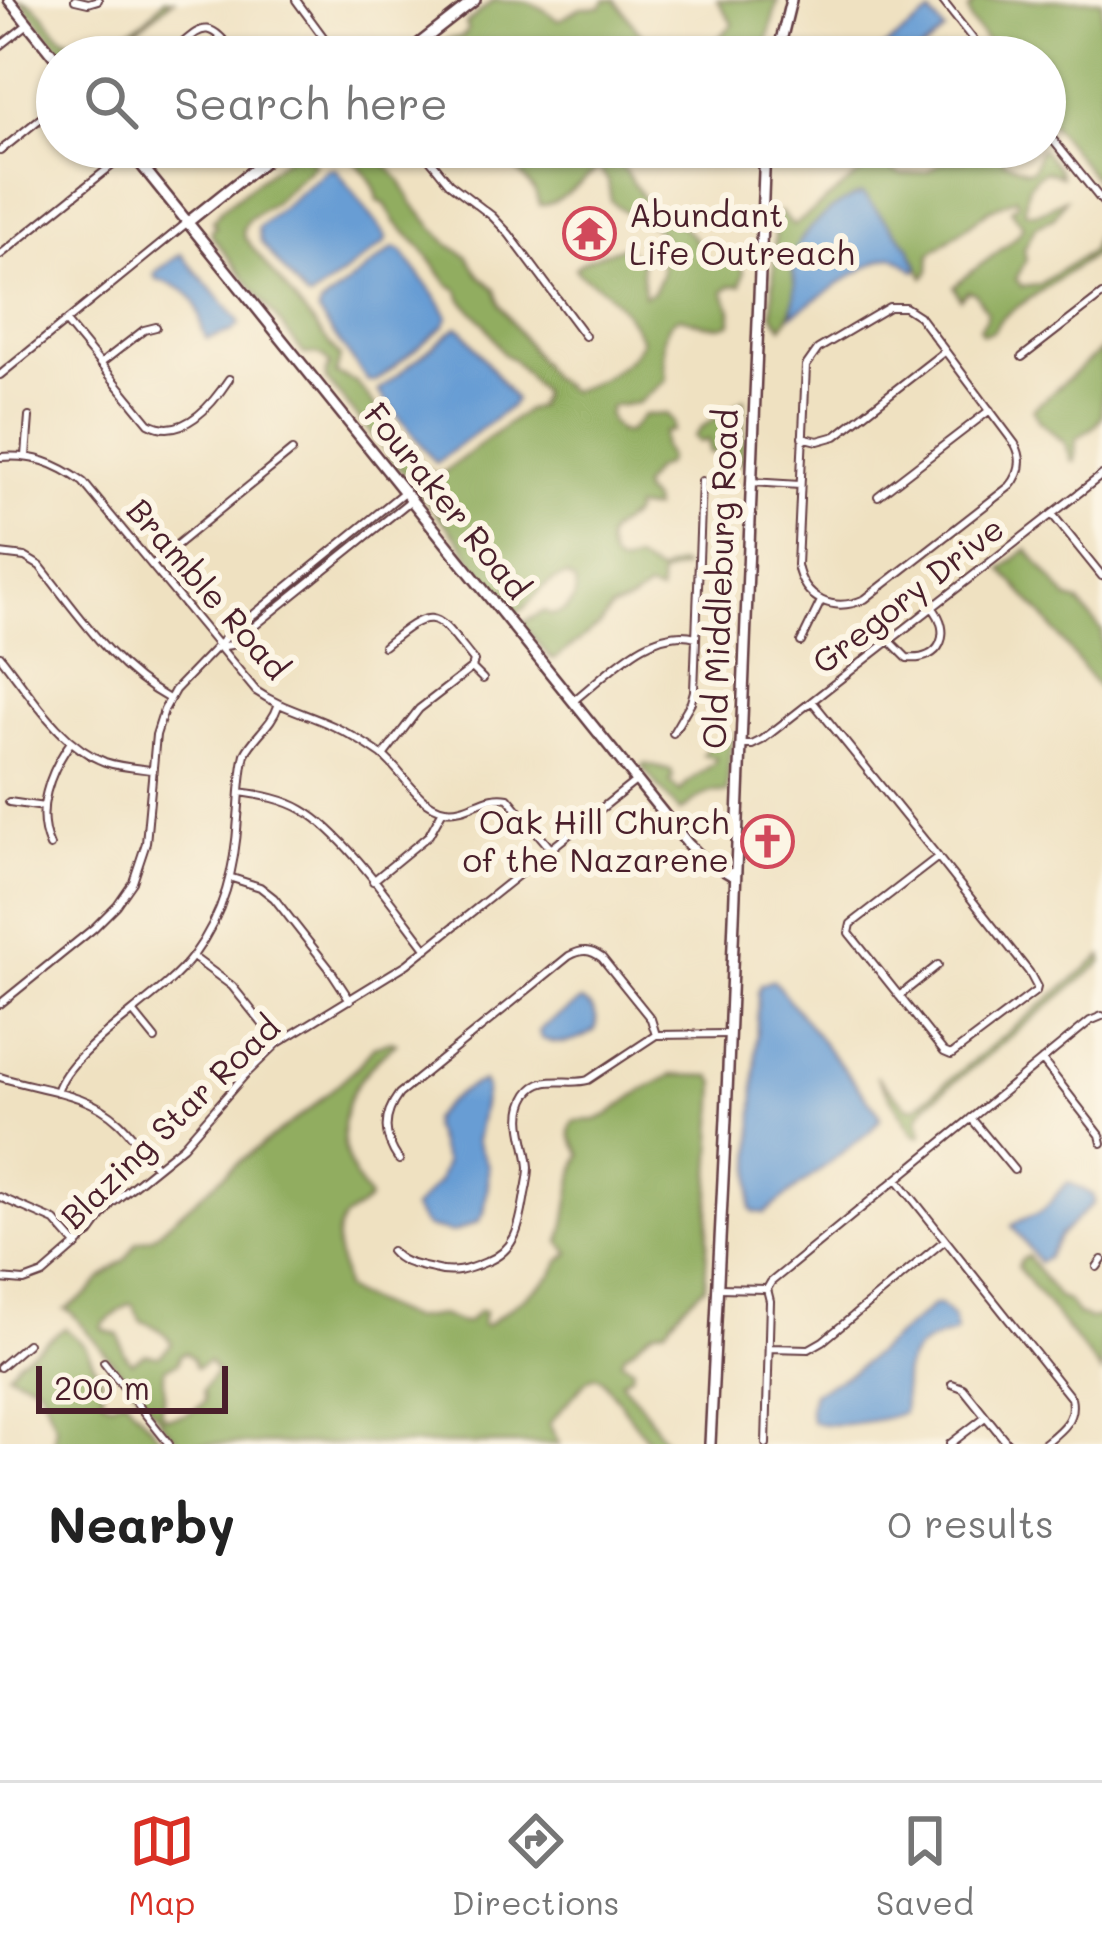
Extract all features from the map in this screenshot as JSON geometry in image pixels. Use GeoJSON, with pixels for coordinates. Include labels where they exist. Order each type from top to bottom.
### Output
{"type":"FeatureCollection","features":[{"type":"Feature","properties":{"kind":"main road"},"geometry":{"type":"LineString","coordinates":[[9,0],[38,36]]}},
{"type":"Feature","properties":{"kind":"main road"},"geometry":{"type":"LineString","coordinates":[[429,36],[475,0]]}},
{"type":"Feature","properties":{"kind":"main road"},"geometry":{"type":"LineString","coordinates":[[782,36],[791,0]]}},
{"type":"Feature","properties":{"kind":"main road","name":"Fouraker Road"},"geometry":{"type":"LineString","coordinates":[[144,168],[688,844],[735,877]]}},
{"type":"Feature","properties":{"kind":"main road"},"geometry":{"type":"LineString","coordinates":[[188,223],[257,168]]}},
{"type":"Feature","properties":{"kind":"main road","name":"Old Middleburg Road"},"geometry":{"type":"LineString","coordinates":[[710,1444],[764,168]]}},
{"type":"Feature","properties":{"kind":"street"},"geometry":{"type":"LineString","coordinates":[[75,0],[98,0]]}},
{"type":"Feature","properties":{"kind":"street"},"geometry":{"type":"LineString","coordinates":[[296,0],[323,36]]}},
{"type":"Feature","properties":{"kind":"street"},"geometry":{"type":"LineString","coordinates":[[942,0],[970,36]]}},
{"type":"Feature","properties":{"kind":"street"},"geometry":{"type":"LineString","coordinates":[[0,46],[28,23]]}},
{"type":"Feature","properties":{"kind":"street"},"geometry":{"type":"LineString","coordinates":[[192,36],[207,29],[222,36]]}},
{"type":"Feature","properties":{"kind":"street"},"geometry":{"type":"LineString","coordinates":[[0,151],[36,122]]}},
{"type":"Feature","properties":{"kind":"street"},"geometry":{"type":"LineString","coordinates":[[1066,157],[1102,202]]}},
{"type":"Feature","properties":{"kind":"street"},"geometry":{"type":"LineString","coordinates":[[0,255],[106,168]]}},
{"type":"Feature","properties":{"kind":"street"},"geometry":{"type":"LineString","coordinates":[[437,168],[509,234],[585,336]]}},
{"type":"Feature","properties":{"kind":"street"},"geometry":{"type":"LineString","coordinates":[[0,375],[188,223]]}},
{"type":"Feature","properties":{"kind":"street"},"geometry":{"type":"LineString","coordinates":[[1022,357],[1102,295]]}},
{"type":"Feature","properties":{"kind":"street"},"geometry":{"type":"LineString","coordinates":[[899,307],[914,312],[945,351],[1019,451],[1020,468],[1010,486],[865,599],[840,606],[821,601],[806,589],[798,572],[805,372],[810,357],[882,310],[899,307]]}},
{"type":"Feature","properties":{"kind":"street"},"geometry":{"type":"LineString","coordinates":[[66,322],[148,423],[166,430],[178,428],[201,411],[230,379]]}},
{"type":"Feature","properties":{"kind":"street"},"geometry":{"type":"LineString","coordinates":[[100,364],[144,330],[156,327]]}},
{"type":"Feature","properties":{"kind":"street"},"geometry":{"type":"LineString","coordinates":[[802,437],[818,441],[836,436],[945,351]]}},
{"type":"Feature","properties":{"kind":"street"},"geometry":{"type":"LineString","coordinates":[[878,496],[990,410]]}},
{"type":"Feature","properties":{"kind":"street"},"geometry":{"type":"LineString","coordinates":[[26,456],[29,417]]}},
{"type":"Feature","properties":{"kind":"street"},"geometry":{"type":"LineString","coordinates":[[152,565],[292,451]]}},
{"type":"Feature","properties":{"kind":"street","name":"Bramble Road"},"geometry":{"type":"LineString","coordinates":[[0,457],[26,456],[53,464],[83,482],[245,681],[278,706],[355,736],[383,756],[422,799],[443,810]]}},
{"type":"Feature","properties":{"kind":"street","name":"Gregory Drive"},"geometry":{"type":"LineString","coordinates":[[741,745],[762,740],[1102,475]]}},
{"type":"Feature","properties":{"kind":"street"},"geometry":{"type":"LineString","coordinates":[[673,733],[693,695],[702,481]]}},
{"type":"Feature","properties":{"kind":"street"},"geometry":{"type":"LineString","coordinates":[[751,482],[800,485]]}},
{"type":"Feature","properties":{"kind":"street"},"geometry":{"type":"LineString","coordinates":[[0,1004],[94,928],[127,892],[146,843],[158,727],[186,676],[226,637],[408,496]]}},
{"type":"Feature","properties":{"kind":"street"},"geometry":{"type":"LineString","coordinates":[[1052,514],[1102,576]]}},
{"type":"Feature","properties":{"kind":"street"},"geometry":{"type":"LineString","coordinates":[[0,554],[35,562],[124,668],[170,699]]}},
{"type":"Feature","properties":{"kind":"street"},"geometry":{"type":"LineString","coordinates":[[801,642],[821,601]]}},
{"type":"Feature","properties":{"kind":"street"},"geometry":{"type":"LineString","coordinates":[[889,640],[907,658],[926,657],[938,648],[943,627],[932,607]]}},
{"type":"Feature","properties":{"kind":"street"},"geometry":{"type":"LineString","coordinates":[[383,756],[419,709],[474,662],[445,625],[433,618],[410,624],[384,646]]}},
{"type":"Feature","properties":{"kind":"street"},"geometry":{"type":"LineString","coordinates":[[573,701],[654,639],[672,634],[696,637]]}},
{"type":"Feature","properties":{"kind":"street"},"geometry":{"type":"LineString","coordinates":[[0,656],[71,742],[102,761],[152,770]]}},
{"type":"Feature","properties":{"kind":"street"},"geometry":{"type":"LineString","coordinates":[[472,668],[482,679]]}},
{"type":"Feature","properties":{"kind":"street"},"geometry":{"type":"LineString","coordinates":[[812,701],[938,857],[1029,972],[1037,987],[951,1055],[849,933],[849,927],[938,857]]}},
{"type":"Feature","properties":{"kind":"street"},"geometry":{"type":"LineString","coordinates":[[57,1091],[70,1066],[165,988],[193,957],[216,919],[232,878],[242,765],[248,748],[278,706]]}},
{"type":"Feature","properties":{"kind":"street"},"geometry":{"type":"LineString","coordinates":[[50,846],[44,807],[54,772],[71,742]]}},
{"type":"Feature","properties":{"kind":"street","name":"Blazing Star Road"},"geometry":{"type":"LineString","coordinates":[[0,1279],[24,1280],[43,1274],[90,1233],[111,1204],[183,1146],[278,1043],[427,949],[637,780]]}},
{"type":"Feature","properties":{"kind":"street"},"geometry":{"type":"LineString","coordinates":[[241,792],[278,799],[334,834],[427,949]]}},
{"type":"Feature","properties":{"kind":"street"},"geometry":{"type":"LineString","coordinates":[[373,880],[434,830],[443,810],[460,810],[496,796],[508,798],[551,850]]}},
{"type":"Feature","properties":{"kind":"street"},"geometry":{"type":"LineString","coordinates":[[9,802],[44,807]]}},
{"type":"Feature","properties":{"kind":"street"},"geometry":{"type":"LineString","coordinates":[[232,878],[260,887],[274,898],[350,1000]]}},
{"type":"Feature","properties":{"kind":"street"},"geometry":{"type":"LineString","coordinates":[[400,1160],[389,1146],[386,1126],[398,1094],[579,951],[594,952],[650,1018],[656,1035]]}},
{"type":"Feature","properties":{"kind":"street"},"geometry":{"type":"LineString","coordinates":[[193,957],[232,986],[278,1043]]}},
{"type":"Feature","properties":{"kind":"street"},"geometry":{"type":"LineString","coordinates":[[899,996],[938,964]]}},
{"type":"Feature","properties":{"kind":"street"},"geometry":{"type":"LineString","coordinates":[[134,1013],[155,1039]]}},
{"type":"Feature","properties":{"kind":"street"},"geometry":{"type":"LineString","coordinates":[[766,1444],[767,1289],[771,1282],[1102,1016]]}},
{"type":"Feature","properties":{"kind":"street"},"geometry":{"type":"LineString","coordinates":[[391,1252],[399,1260],[448,1274],[504,1253],[520,1226],[529,1170],[520,1119],[532,1089],[549,1081],[588,1081],[656,1035],[728,1034]]}},
{"type":"Feature","properties":{"kind":"street"},"geometry":{"type":"LineString","coordinates":[[1042,1060],[1102,1143]]}},
{"type":"Feature","properties":{"kind":"street"},"geometry":{"type":"LineString","coordinates":[[0,1077],[79,1097],[113,1117],[156,1167]]}},
{"type":"Feature","properties":{"kind":"street"},"geometry":{"type":"LineString","coordinates":[[971,1118],[1014,1170]]}},
{"type":"Feature","properties":{"kind":"street"},"geometry":{"type":"LineString","coordinates":[[897,1179],[1071,1398],[1071,1417],[1044,1444]]}},
{"type":"Feature","properties":{"kind":"street"},"geometry":{"type":"LineString","coordinates":[[0,1197],[55,1221],[77,1246]]}},
{"type":"Feature","properties":{"kind":"street"},"geometry":{"type":"LineString","coordinates":[[769,1348],[809,1349],[945,1240]]}},
{"type":"Feature","properties":{"kind":"street"},"geometry":{"type":"LineString","coordinates":[[717,1288],[767,1289]]}},
{"type":"Feature","properties":{"kind":"street"},"geometry":{"type":"LineString","coordinates":[[0,1367],[28,1345]]}},
{"type":"Feature","properties":{"kind":"street"},"geometry":{"type":"LineString","coordinates":[[104,1362],[169,1444]]}},
{"type":"Feature","properties":{"kind":"street"},"geometry":{"type":"LineString","coordinates":[[952,1384],[963,1388],[1008,1444]]}},
{"type":"Feature","properties":{"kind":"street"},"geometry":{"type":"LineString","coordinates":[[950,1444],[985,1416]]}},
{"type":"Feature","properties":{"kind":"green space"},"geometry":{"type":"Polygon","coordinates":[[[20,0],[39,10],[62,36],[50,36],[20,0]]]}},
{"type":"Feature","properties":{"kind":"green space"},"geometry":{"type":"Polygon","coordinates":[[[164,0],[173,0],[129,36],[99,36],[131,29],[164,0]]]}},
{"type":"Feature","properties":{"kind":"green space"},"geometry":{"type":"Polygon","coordinates":[[[494,0],[529,2],[557,20],[615,0],[642,36],[463,36],[466,24],[494,0]]]}},
{"type":"Feature","properties":{"kind":"green space"},"geometry":{"type":"Polygon","coordinates":[[[717,0],[778,0],[769,36],[721,36],[733,24],[717,0]]]}},
{"type":"Feature","properties":{"kind":"green space"},"geometry":{"type":"Polygon","coordinates":[[[976,0],[1102,0],[1102,188],[1066,143],[1066,36],[983,36],[968,11],[976,0]]]}},
{"type":"Feature","properties":{"kind":"green space"},"geometry":{"type":"Polygon","coordinates":[[[274,168],[311,168],[248,220],[244,237],[340,357],[336,374],[356,382],[434,474],[443,473],[526,410],[538,406],[541,392],[503,354],[458,290],[378,201],[361,168],[389,168],[400,180],[412,203],[495,289],[500,305],[550,377],[570,391],[612,372],[642,340],[611,296],[575,268],[624,246],[641,262],[644,296],[653,292],[661,275],[662,237],[654,226],[611,201],[608,181],[599,168],[623,168],[658,220],[680,225],[694,237],[709,265],[731,261],[744,272],[741,285],[723,291],[731,323],[711,326],[679,317],[665,336],[666,380],[638,403],[609,410],[610,421],[620,432],[628,432],[644,415],[667,414],[673,422],[673,431],[664,432],[666,464],[654,470],[641,487],[653,509],[634,508],[633,515],[610,533],[607,544],[613,561],[621,565],[635,560],[658,573],[678,564],[683,567],[660,576],[660,593],[648,589],[611,609],[599,626],[550,658],[522,623],[545,611],[550,615],[567,608],[575,582],[567,576],[549,583],[515,615],[326,379],[327,361],[304,354],[212,236],[213,221],[274,168]]]}},
{"type":"Feature","properties":{"kind":"green space"},"geometry":{"type":"Polygon","coordinates":[[[515,168],[599,168],[548,204],[540,205],[515,168]]]}},
{"type":"Feature","properties":{"kind":"green space"},"geometry":{"type":"Polygon","coordinates":[[[867,168],[893,168],[902,175],[934,168],[1057,168],[1061,176],[1045,171],[1027,193],[1025,212],[1043,211],[1066,199],[1054,217],[1035,227],[1016,279],[1022,287],[1038,285],[1091,251],[1102,231],[1102,249],[983,334],[979,328],[987,312],[975,293],[968,291],[960,299],[954,287],[1023,226],[1011,209],[1018,204],[1016,198],[989,210],[930,254],[924,277],[908,245],[862,194],[831,214],[791,265],[794,298],[782,327],[772,314],[776,214],[780,212],[794,226],[867,168]]]}},
{"type":"Feature","properties":{"kind":"green space"},"geometry":{"type":"Polygon","coordinates":[[[1102,349],[1102,416],[1076,439],[1072,462],[1065,443],[1039,421],[1033,409],[1102,349]]]}},
{"type":"Feature","properties":{"kind":"green space"},"geometry":{"type":"Polygon","coordinates":[[[744,399],[741,464],[727,452],[709,453],[708,440],[699,442],[694,437],[744,399]]]}},
{"type":"Feature","properties":{"kind":"green space"},"geometry":{"type":"Polygon","coordinates":[[[1027,549],[1102,631],[1102,693],[1002,570],[1027,549]]]}},
{"type":"Feature","properties":{"kind":"green space"},"geometry":{"type":"Polygon","coordinates":[[[724,731],[731,737],[727,792],[700,797],[680,812],[642,767],[671,771],[670,782],[680,792],[714,763],[716,758],[703,755],[707,748],[721,743],[724,731]]]}},
{"type":"Feature","properties":{"kind":"green space"},"geometry":{"type":"Polygon","coordinates":[[[1102,956],[1102,963],[927,1104],[918,1117],[922,1133],[914,1134],[876,1076],[908,1107],[916,1107],[1102,956]]]}},
{"type":"Feature","properties":{"kind":"green space"},"geometry":{"type":"Polygon","coordinates":[[[396,1043],[356,1086],[344,1119],[346,1155],[369,1199],[345,1218],[337,1234],[344,1288],[410,1319],[441,1315],[460,1323],[484,1312],[482,1325],[486,1326],[543,1283],[570,1253],[560,1242],[581,1154],[570,1135],[574,1121],[608,1115],[672,1075],[712,1076],[716,1083],[705,1286],[666,1328],[648,1334],[621,1361],[633,1367],[632,1374],[621,1381],[668,1444],[651,1444],[596,1376],[587,1380],[549,1424],[559,1444],[180,1444],[65,1309],[125,1260],[137,1242],[153,1237],[234,1166],[311,1108],[374,1046],[396,1043]],[[129,1304],[102,1329],[119,1335],[132,1362],[145,1354],[159,1356],[172,1344],[141,1321],[129,1304]],[[185,1352],[178,1363],[165,1368],[160,1409],[164,1417],[181,1416],[205,1401],[203,1390],[216,1372],[209,1361],[196,1368],[185,1352]]]}},
{"type":"Feature","properties":{"kind":"green space"},"geometry":{"type":"Polygon","coordinates":[[[1027,1256],[1078,1315],[1102,1317],[1102,1373],[1018,1268],[1027,1256]]]}},
{"type":"Feature","properties":{"kind":"green space"},"geometry":{"type":"Polygon","coordinates":[[[65,1328],[85,1346],[101,1378],[103,1400],[111,1403],[125,1398],[166,1444],[53,1444],[56,1426],[39,1386],[8,1373],[65,1328]]]}},
{"type":"Feature","properties":{"kind":"water"},"geometry":{"type":"Polygon","coordinates":[[[930,14],[945,31],[939,36],[900,36],[930,14]]]}},
{"type":"Feature","properties":{"kind":"water"},"geometry":{"type":"Polygon","coordinates":[[[328,169],[336,169],[387,237],[310,299],[261,242],[258,228],[328,169]]]}},
{"type":"Feature","properties":{"kind":"water"},"geometry":{"type":"Polygon","coordinates":[[[862,194],[908,245],[916,271],[895,257],[883,259],[792,315],[791,266],[797,248],[820,218],[862,194]]]}},
{"type":"Feature","properties":{"kind":"water"},"geometry":{"type":"Polygon","coordinates":[[[394,248],[402,252],[448,317],[444,326],[385,374],[368,381],[318,313],[320,306],[394,248]]]}},
{"type":"Feature","properties":{"kind":"water"},"geometry":{"type":"Polygon","coordinates":[[[181,254],[238,320],[232,331],[208,339],[187,292],[156,279],[157,271],[181,254]]]}},
{"type":"Feature","properties":{"kind":"water"},"geometry":{"type":"Polygon","coordinates":[[[457,327],[515,400],[436,463],[378,391],[457,327]]]}},
{"type":"Feature","properties":{"kind":"water"},"geometry":{"type":"Polygon","coordinates":[[[773,980],[880,1119],[765,1213],[751,1208],[758,992],[773,980]]]}},
{"type":"Feature","properties":{"kind":"water"},"geometry":{"type":"Polygon","coordinates":[[[581,1001],[594,1013],[595,1030],[569,1042],[541,1038],[543,1027],[581,1001]]]}},
{"type":"Feature","properties":{"kind":"water"},"geometry":{"type":"Polygon","coordinates":[[[483,1082],[486,1089],[476,1141],[488,1165],[484,1213],[478,1222],[452,1233],[426,1227],[413,1209],[438,1182],[445,1163],[432,1119],[455,1096],[483,1082]]]}},
{"type":"Feature","properties":{"kind":"water"},"geometry":{"type":"Polygon","coordinates":[[[1069,1182],[1093,1195],[1094,1203],[1039,1262],[1012,1226],[1044,1209],[1069,1182]]]}},
{"type":"Feature","properties":{"kind":"water"},"geometry":{"type":"Polygon","coordinates":[[[934,1305],[953,1317],[956,1331],[913,1354],[905,1370],[903,1412],[857,1423],[811,1421],[813,1393],[851,1373],[934,1305]]]}},
{"type":"Feature","properties":{"kind":"place","name":"Abundant Life Outreach"},"geometry":{"type":"Point","coordinates":[590,234]}},
{"type":"Feature","properties":{"kind":"place","name":"Oak Hill Church of the Nazarene"},"geometry":{"type":"Point","coordinates":[768,841]}}]}
